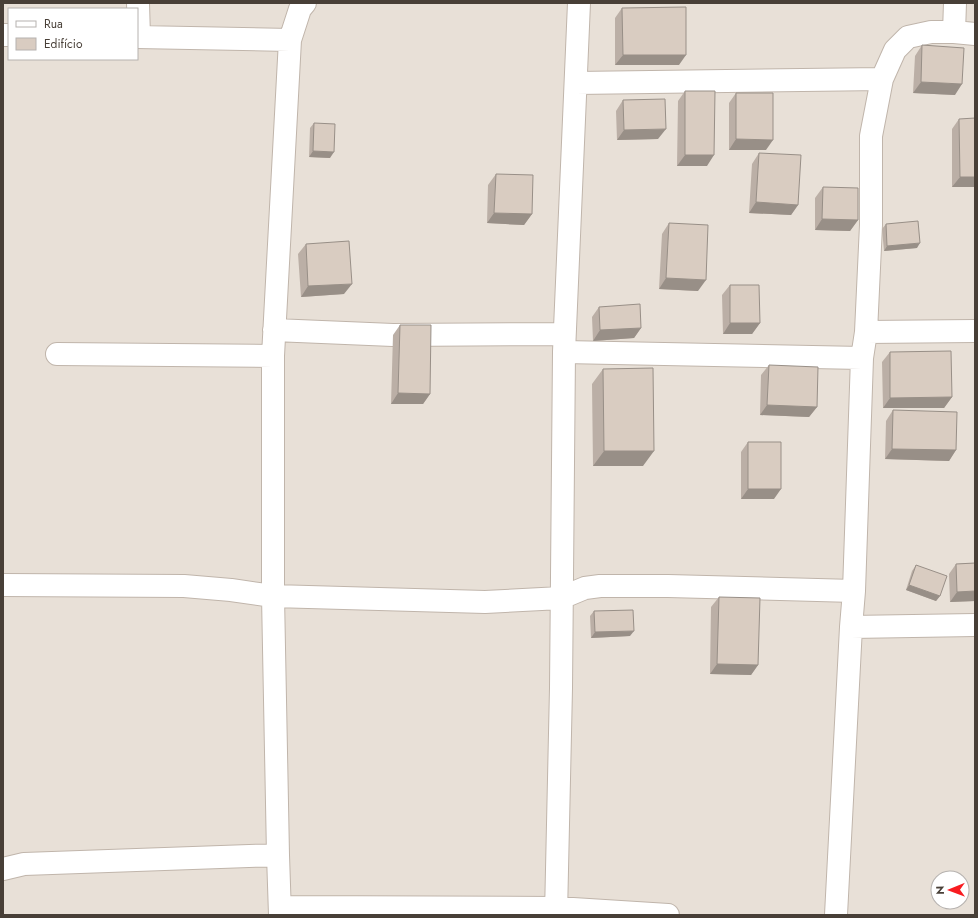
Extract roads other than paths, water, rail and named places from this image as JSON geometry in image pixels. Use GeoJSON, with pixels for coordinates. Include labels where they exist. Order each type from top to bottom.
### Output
{"type":"FeatureCollection","features":[{"type":"Feature","properties":{"kind":"street"},"geometry":{"type":"LineString","coordinates":[[138,3],[138,37],[290,40]]}},
{"type":"Feature","properties":{"kind":"street"},"geometry":{"type":"LineString","coordinates":[[305,3],[300,9],[290,40],[273,356],[273,596],[280,911],[556,912],[668,915]]}},
{"type":"Feature","properties":{"kind":"street"},"geometry":{"type":"LineString","coordinates":[[556,912],[561,688],[564,343],[579,3]]}},
{"type":"Feature","properties":{"kind":"street"},"geometry":{"type":"LineString","coordinates":[[836,915],[854,591],[862,358],[866,332],[871,225],[871,136],[882,80],[895,50],[908,37],[931,32],[965,33],[955,3]]}},
{"type":"Feature","properties":{"kind":"street"},"geometry":{"type":"LineString","coordinates":[[576,83],[882,80]]}},
{"type":"Feature","properties":{"kind":"street"},"geometry":{"type":"LineString","coordinates":[[274,330],[862,358]]}},
{"type":"Feature","properties":{"kind":"street"},"geometry":{"type":"LineString","coordinates":[[866,332],[975,331]]}},
{"type":"Feature","properties":{"kind":"street"},"geometry":{"type":"LineString","coordinates":[[57,354],[273,356]]}},
{"type":"Feature","properties":{"kind":"street"},"geometry":{"type":"LineString","coordinates":[[3,585],[184,586],[231,590],[273,596],[485,602],[561,598],[585,588],[600,586],[668,586],[854,591]]}},
{"type":"Feature","properties":{"kind":"street"},"geometry":{"type":"LineString","coordinates":[[851,627],[975,625]]}},
{"type":"Feature","properties":{"kind":"street"},"geometry":{"type":"LineString","coordinates":[[3,869],[24,864],[278,855]]}}]}
